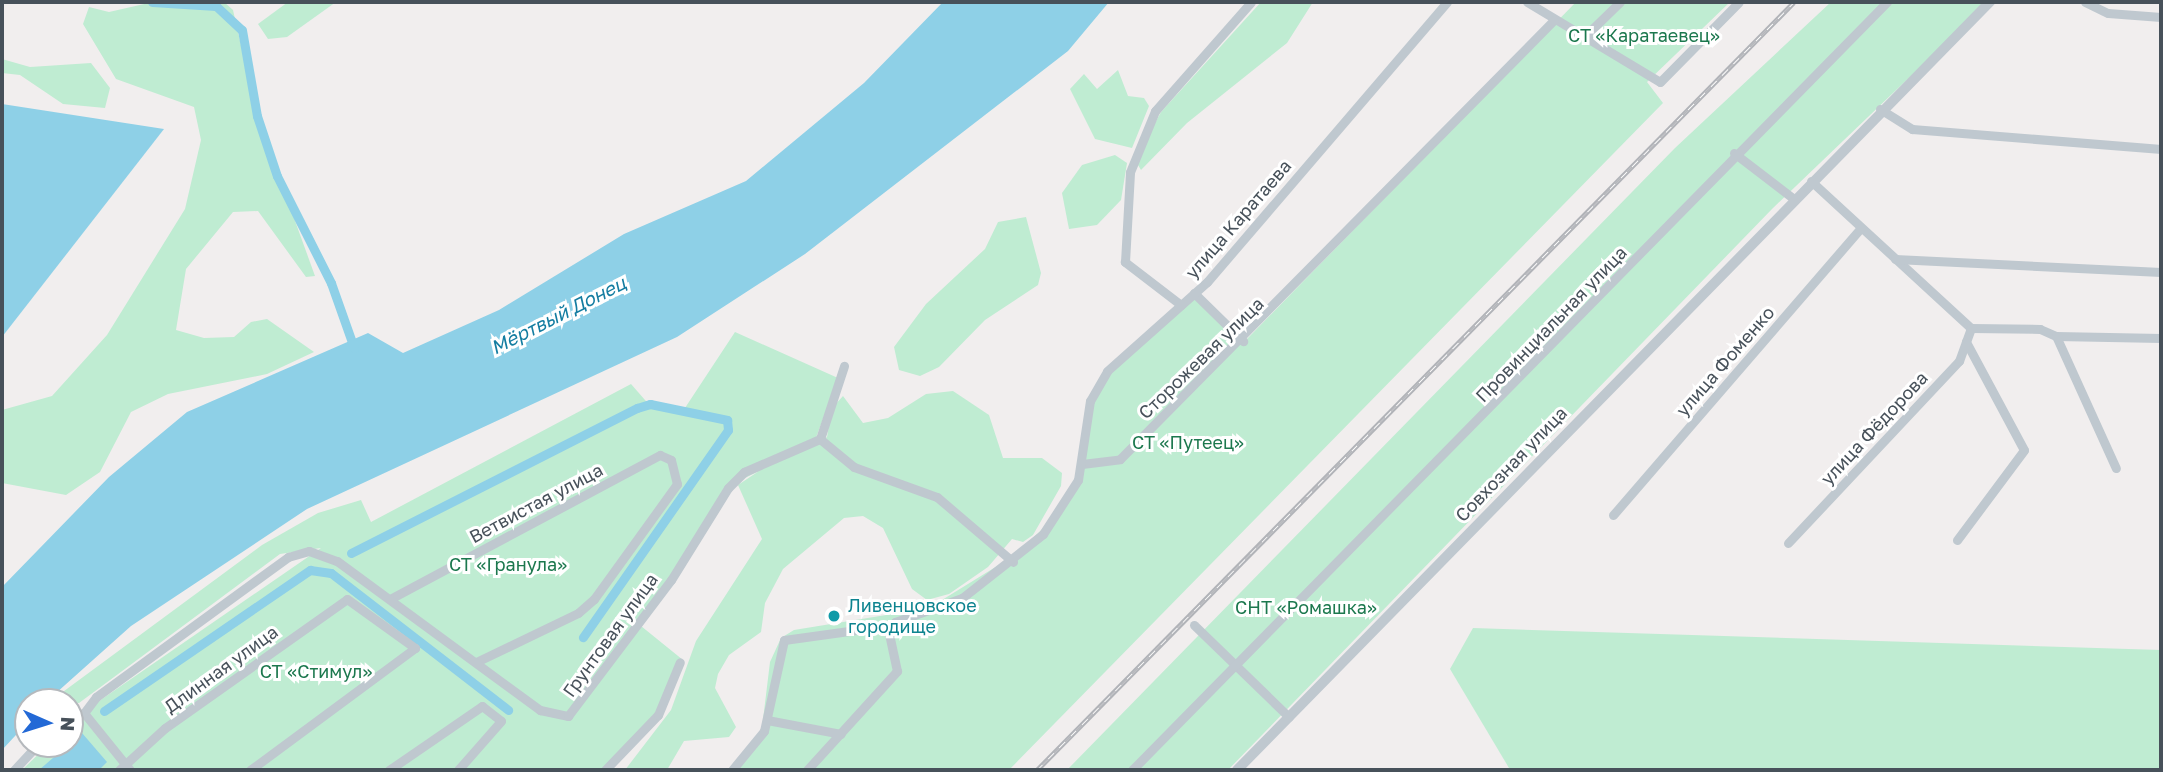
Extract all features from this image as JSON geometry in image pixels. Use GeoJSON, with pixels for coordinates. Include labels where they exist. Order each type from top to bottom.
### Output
{"type":"FeatureCollection","features":[{"type":"Feature","properties":{"kind":"street"},"geometry":{"type":"LineString","coordinates":[[1181,305],[1125,262],[1130,172],[1155,111],[1251,2]]}},
{"type":"Feature","properties":{"kind":"street","name":"улица Каратаева"},"geometry":{"type":"LineString","coordinates":[[1082,464],[1090,401],[1107,371],[1194,293],[1447,2]]}},
{"type":"Feature","properties":{"kind":"street"},"geometry":{"type":"LineString","coordinates":[[1527,2],[1660,82],[1740,2]]}},
{"type":"Feature","properties":{"kind":"street"},"geometry":{"type":"LineString","coordinates":[[1584,37],[1620,2]]}},
{"type":"Feature","properties":{"kind":"street","name":"Провинциальная улица"},"geometry":{"type":"LineString","coordinates":[[1132,770],[1603,296],[1734,153],[1887,2]]}},
{"type":"Feature","properties":{"kind":"street","name":"Совхозная улица"},"geometry":{"type":"LineString","coordinates":[[1237,770],[1880,109],[1990,2]]}},
{"type":"Feature","properties":{"kind":"street"},"geometry":{"type":"LineString","coordinates":[[2085,2],[2108,13],[2161,17]]}},
{"type":"Feature","properties":{"kind":"street","name":"Сторожевая улица"},"geometry":{"type":"LineString","coordinates":[[1082,464],[1120,459],[1243,341],[1554,20]]}},
{"type":"Feature","properties":{"kind":"street"},"geometry":{"type":"LineString","coordinates":[[1880,109],[1912,129],[2161,149]]}},
{"type":"Feature","properties":{"kind":"street"},"geometry":{"type":"LineString","coordinates":[[1734,153],[1794,199]]}},
{"type":"Feature","properties":{"kind":"street"},"geometry":{"type":"LineString","coordinates":[[1811,181],[1971,328],[2040,329],[2056,336],[2161,338]]}},
{"type":"Feature","properties":{"kind":"street","name":"улица Фоменко"},"geometry":{"type":"LineString","coordinates":[[1613,515],[1861,228]]}},
{"type":"Feature","properties":{"kind":"street"},"geometry":{"type":"LineString","coordinates":[[1895,259],[2161,272]]}},
{"type":"Feature","properties":{"kind":"street"},"geometry":{"type":"LineString","coordinates":[[1194,293],[1243,341]]}},
{"type":"Feature","properties":{"kind":"street","name":"улица Фёдорова"},"geometry":{"type":"LineString","coordinates":[[1788,543],[1959,360],[1971,328]]}},
{"type":"Feature","properties":{"kind":"street"},"geometry":{"type":"LineString","coordinates":[[2056,336],[2116,468]]}},
{"type":"Feature","properties":{"kind":"street"},"geometry":{"type":"LineString","coordinates":[[1957,540],[2024,450],[1966,342]]}},
{"type":"Feature","properties":{"kind":"street"},"geometry":{"type":"LineString","coordinates":[[844,366],[820,439],[854,467],[937,497],[1013,562]]}},
{"type":"Feature","properties":{"kind":"street","name":"Грунтовая улица"},"geometry":{"type":"LineString","coordinates":[[84,712],[288,557],[324,554],[390,599],[540,710],[568,716],[671,580],[728,488],[744,472],[820,439]]}},
{"type":"Feature","properties":{"kind":"street","name":"Ветвистая улица"},"geometry":{"type":"LineString","coordinates":[[390,599],[660,455],[671,460],[677,484],[623,566],[578,613],[477,663]]}},
{"type":"Feature","properties":{"kind":"street"},"geometry":{"type":"LineString","coordinates":[[732,770],[767,720],[784,640],[892,625],[962,598],[1013,562],[1043,534],[1082,464]]}},
{"type":"Feature","properties":{"kind":"street","name":"Длинная улица"},"geometry":{"type":"LineString","coordinates":[[125,768],[347,599],[415,648],[250,770]]}},
{"type":"Feature","properties":{"kind":"street"},"geometry":{"type":"LineString","coordinates":[[807,770],[899,666],[888,636],[892,625]]}},
{"type":"Feature","properties":{"kind":"street"},"geometry":{"type":"LineString","coordinates":[[1194,625],[1233,666],[1289,717]]}},
{"type":"Feature","properties":{"kind":"street"},"geometry":{"type":"LineString","coordinates":[[605,770],[658,715],[680,662]]}},
{"type":"Feature","properties":{"kind":"street"},"geometry":{"type":"LineString","coordinates":[[389,770],[482,706],[501,721],[458,770]]}},
{"type":"Feature","properties":{"kind":"street"},"geometry":{"type":"LineString","coordinates":[[84,714],[125,768]]}},
{"type":"Feature","properties":{"kind":"street"},"geometry":{"type":"LineString","coordinates":[[767,720],[841,734]]}},
{"type":"Feature","properties":{"kind":"green space"},"geometry":{"type":"Polygon","coordinates":[[[153,2],[224,2],[233,10],[257,116],[315,276],[306,277],[258,211],[233,212],[186,269],[176,330],[204,338],[234,337],[251,322],[267,319],[314,352],[267,374],[168,394],[131,412],[100,472],[66,495],[2,483],[2,410],[52,396],[107,335],[185,209],[201,140],[194,107],[116,79],[83,24],[89,7],[109,12],[153,2]]]}},
{"type":"Feature","properties":{"kind":"green space"},"geometry":{"type":"Polygon","coordinates":[[[288,2],[336,2],[287,37],[268,39],[258,24],[288,2]]]}},
{"type":"Feature","properties":{"kind":"green space"},"geometry":{"type":"Polygon","coordinates":[[[1261,2],[1313,2],[1287,43],[1187,123],[1141,170],[1135,160],[1161,112],[1261,2]]]}},
{"type":"Feature","properties":{"kind":"green space","name":"СТ «Путеец»"},"geometry":{"type":"Polygon","coordinates":[[[1576,2],[1730,2],[1647,82],[1663,103],[1009,770],[728,770],[761,736],[770,662],[781,638],[794,630],[929,608],[1015,555],[1058,514],[1079,478],[1095,386],[1192,292],[1245,341],[1576,2]]]}},
{"type":"Feature","properties":{"kind":"green space","name":"СНТ «Ромашка»"},"geometry":{"type":"Polygon","coordinates":[[[1831,2],[1988,2],[1773,208],[1228,770],[1067,770],[1675,148],[1831,2]]]}},
{"type":"Feature","properties":{"kind":"green space"},"geometry":{"type":"Polygon","coordinates":[[[2,59],[30,67],[91,63],[110,88],[105,108],[63,104],[20,75],[2,73],[2,59]]]}},
{"type":"Feature","properties":{"kind":"green space"},"geometry":{"type":"Polygon","coordinates":[[[1118,70],[1128,96],[1144,98],[1149,106],[1132,148],[1095,139],[1070,89],[1084,74],[1097,89],[1118,70]]]}},
{"type":"Feature","properties":{"kind":"green space"},"geometry":{"type":"Polygon","coordinates":[[[1115,155],[1127,163],[1121,200],[1097,225],[1069,229],[1062,193],[1082,165],[1115,155]]]}},
{"type":"Feature","properties":{"kind":"green space"},"geometry":{"type":"Polygon","coordinates":[[[1026,217],[1041,273],[1038,285],[985,320],[939,367],[920,376],[899,370],[894,347],[926,304],[985,249],[998,222],[1026,217]]]}},
{"type":"Feature","properties":{"kind":"green space"},"geometry":{"type":"Polygon","coordinates":[[[735,332],[838,378],[813,446],[827,437],[832,408],[843,396],[863,423],[888,418],[926,394],[953,391],[989,415],[1003,458],[1042,458],[1062,473],[1061,486],[1033,535],[1023,542],[1012,539],[988,567],[949,594],[927,600],[912,589],[883,528],[863,516],[844,518],[783,569],[765,603],[761,632],[729,655],[718,674],[715,688],[736,727],[729,737],[684,741],[667,770],[625,770],[671,710],[696,641],[762,539],[738,485],[759,471],[737,482],[641,626],[683,660],[658,712],[610,770],[22,770],[34,758],[84,758],[84,712],[321,548],[280,554],[84,699],[84,688],[68,688],[262,545],[318,513],[361,500],[371,522],[631,384],[652,408],[681,414],[735,332]]]}},
{"type":"Feature","properties":{"kind":"green space"},"geometry":{"type":"Polygon","coordinates":[[[1473,628],[2161,650],[2161,770],[1509,768],[1450,669],[1473,628]]]}},
{"type":"Feature","properties":{"kind":"water","name":"Мёртвый Донец"},"geometry":{"type":"Polygon","coordinates":[[[943,2],[1109,2],[1068,51],[805,254],[677,337],[307,509],[131,626],[62,688],[14,688],[14,737],[2,750],[2,587],[109,477],[187,412],[368,333],[403,353],[499,310],[624,234],[746,181],[864,83],[943,2]]]}},
{"type":"Feature","properties":{"kind":"water"},"geometry":{"type":"Polygon","coordinates":[[[2,104],[164,129],[2,337],[2,104]]]}},
{"type":"Feature","properties":{"kind":"water"},"geometry":{"type":"Polygon","coordinates":[[[84,735],[107,762],[99,770],[39,770],[53,758],[84,758],[84,735]]]}},
{"type":"Feature","properties":{"kind":"waterway"},"geometry":{"type":"LineString","coordinates":[[152,2],[216,6],[242,30],[257,116],[277,176],[331,283],[354,348]]}},
{"type":"Feature","properties":{"kind":"waterway"},"geometry":{"type":"LineString","coordinates":[[351,553],[637,408],[650,404],[727,420],[728,430],[583,637]]}},
{"type":"Feature","properties":{"kind":"waterway"},"geometry":{"type":"LineString","coordinates":[[104,711],[310,570],[331,573],[508,710]]}},
{"type":"Feature","properties":{"kind":"railway"},"geometry":{"type":"LineString","coordinates":[[1037,770],[1794,2]]}},
{"type":"Feature","properties":{"kind":"place","name":"Ливенцовское городище"},"geometry":{"type":"Point","coordinates":[834,616]}},
{"type":"Feature","properties":{"kind":"park label","name":"СТ «Каратаевец»"},"geometry":{"type":"Point","coordinates":[1644,35]}},
{"type":"Feature","properties":{"kind":"park label","name":"СТ «Гранула»"},"geometry":{"type":"Point","coordinates":[508,564]}},
{"type":"Feature","properties":{"kind":"park label","name":"СТ «Стимул»"},"geometry":{"type":"Point","coordinates":[316,671]}}]}
